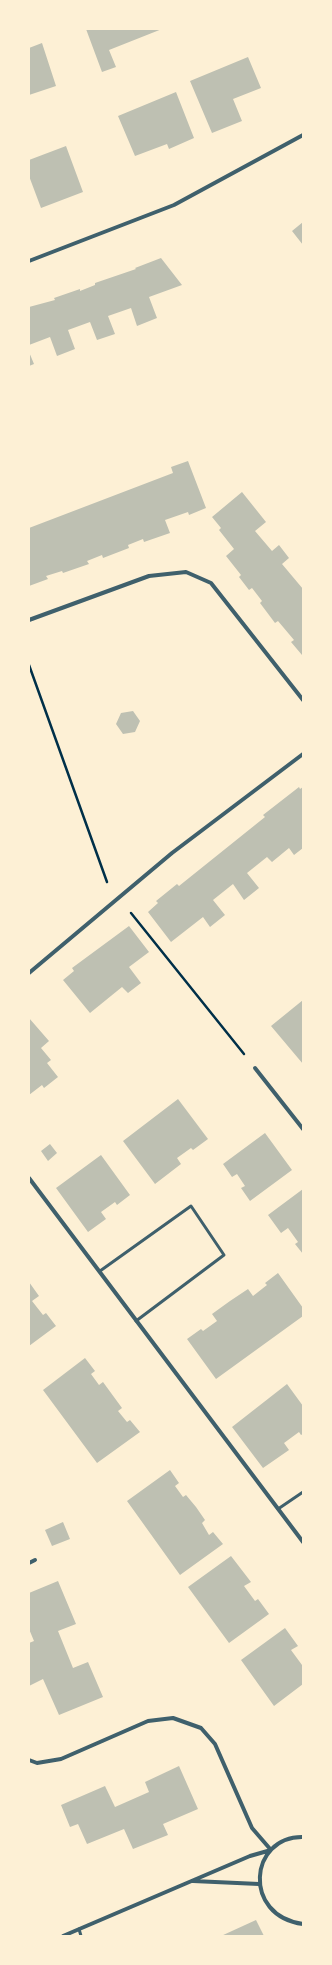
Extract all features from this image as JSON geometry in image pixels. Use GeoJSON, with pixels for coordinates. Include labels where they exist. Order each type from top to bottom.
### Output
{"type":"FeatureCollection","features":[{"type":"Feature","properties":{"kind":"street"},"geometry":{"type":"LineString","coordinates":[[29,261],[174,205],[303,135]]}},
{"type":"Feature","properties":{"kind":"street"},"geometry":{"type":"LineString","coordinates":[[29,620],[149,576],[186,572],[211,583],[303,700]]}},
{"type":"Feature","properties":{"kind":"street"},"geometry":{"type":"LineString","coordinates":[[29,973],[172,853],[303,754]]}},
{"type":"Feature","properties":{"kind":"street"},"geometry":{"type":"LineString","coordinates":[[255,1068],[303,1129]]}},
{"type":"Feature","properties":{"kind":"street"},"geometry":{"type":"LineString","coordinates":[[29,1178],[303,1542]]}},
{"type":"Feature","properties":{"kind":"street"},"geometry":{"type":"LineString","coordinates":[[29,1563],[35,1560]]}},
{"type":"Feature","properties":{"kind":"street"},"geometry":{"type":"LineString","coordinates":[[29,1760],[37,1763],[61,1759],[148,1721],[173,1718],[201,1728],[215,1744],[252,1828],[271,1850]]}},
{"type":"Feature","properties":{"kind":"street"},"geometry":{"type":"LineString","coordinates":[[296,1837],[303,1832]]}},
{"type":"Feature","properties":{"kind":"street"},"geometry":{"type":"LineString","coordinates":[[303,1837],[296,1837],[282,1841],[271,1850],[264,1860],[260,1871],[259,1884],[262,1897],[269,1908],[279,1917],[291,1922],[303,1924]]}},
{"type":"Feature","properties":{"kind":"street"},"geometry":{"type":"LineString","coordinates":[[63,1936],[250,1856],[271,1850]]}},
{"type":"Feature","properties":{"kind":"street"},"geometry":{"type":"LineString","coordinates":[[192,1881],[259,1884]]}},
{"type":"Feature","properties":{"kind":"lane"},"geometry":{"type":"LineString","coordinates":[[100,1272],[191,1206],[224,1255],[136,1321]]}},
{"type":"Feature","properties":{"kind":"lane"},"geometry":{"type":"LineString","coordinates":[[278,1510],[303,1492]]}},
{"type":"Feature","properties":{"kind":"lane"},"geometry":{"type":"LineString","coordinates":[[79,1929],[81,1936]]}},
{"type":"Feature","properties":{"kind":"path"},"geometry":{"type":"LineString","coordinates":[[29,665],[106,880],[255,1068]]}},
{"type":"Feature","properties":{"kind":"building"},"geometry":{"type":"Polygon","coordinates":[[[86,29],[162,29],[109,50],[116,67],[102,72],[86,29]]]}},
{"type":"Feature","properties":{"kind":"building"},"geometry":{"type":"Polygon","coordinates":[[[42,43],[56,86],[29,95],[29,48],[42,43]]]}},
{"type":"Feature","properties":{"kind":"building"},"geometry":{"type":"Polygon","coordinates":[[[248,57],[261,88],[233,99],[242,121],[212,133],[190,81],[248,57]]]}},
{"type":"Feature","properties":{"kind":"building"},"geometry":{"type":"Polygon","coordinates":[[[176,92],[194,138],[169,149],[167,144],[135,156],[118,116],[176,92]]]}},
{"type":"Feature","properties":{"kind":"building"},"geometry":{"type":"Polygon","coordinates":[[[66,146],[83,192],[41,208],[29,176],[29,160],[66,146]]]}},
{"type":"Feature","properties":{"kind":"building"},"geometry":{"type":"Polygon","coordinates":[[[303,222],[303,245],[292,231],[303,222]]]}},
{"type":"Feature","properties":{"kind":"building"},"geometry":{"type":"Polygon","coordinates":[[[161,258],[182,285],[149,297],[157,318],[137,326],[131,308],[108,316],[115,334],[97,340],[90,322],[68,330],[75,349],[57,356],[50,337],[29,345],[29,307],[55,300],[54,298],[80,289],[80,291],[95,285],[95,283],[136,269],[135,268],[161,258]]]}},
{"type":"Feature","properties":{"kind":"building"},"geometry":{"type":"Polygon","coordinates":[[[29,352],[34,364],[29,366],[29,352]]]}},
{"type":"Feature","properties":{"kind":"building"},"geometry":{"type":"Polygon","coordinates":[[[188,461],[206,508],[189,515],[188,512],[165,520],[170,533],[144,542],[143,539],[128,545],[129,548],[103,558],[102,555],[87,561],[89,564],[63,573],[62,571],[46,576],[48,579],[29,586],[29,528],[173,473],[171,467],[188,461]]]}},
{"type":"Feature","properties":{"kind":"building"},"geometry":{"type":"Polygon","coordinates":[[[242,492],[266,522],[255,531],[272,551],[279,545],[289,558],[282,564],[303,589],[302,655],[291,642],[294,640],[278,621],[275,623],[260,603],[262,601],[252,588],[249,590],[239,577],[241,575],[226,556],[234,549],[219,530],[221,528],[212,517],[242,492]]]}},
{"type":"Feature","properties":{"kind":"building"},"geometry":{"type":"Polygon","coordinates":[[[133,711],[140,721],[135,732],[123,734],[116,724],[121,713],[133,711]]]}},
{"type":"Feature","properties":{"kind":"building"},"geometry":{"type":"Polygon","coordinates":[[[299,787],[300,789],[303,787],[303,848],[294,855],[289,848],[272,862],[267,857],[247,873],[259,888],[244,900],[233,884],[213,900],[225,915],[210,927],[203,917],[171,942],[148,912],[158,903],[156,901],[177,884],[179,886],[265,817],[263,815],[299,787]]]}},
{"type":"Feature","properties":{"kind":"building"},"geometry":{"type":"Polygon","coordinates":[[[129,926],[149,952],[129,967],[141,983],[128,993],[122,987],[90,1013],[63,980],[74,971],[72,968],[129,926]]]}},
{"type":"Feature","properties":{"kind":"building"},"geometry":{"type":"Polygon","coordinates":[[[303,1000],[303,1064],[271,1026],[303,1000]]]}},
{"type":"Feature","properties":{"kind":"building"},"geometry":{"type":"Polygon","coordinates":[[[29,1018],[49,1041],[41,1048],[51,1060],[47,1063],[58,1077],[44,1088],[42,1085],[29,1095],[29,1018]]]}},
{"type":"Feature","properties":{"kind":"building"},"geometry":{"type":"Polygon","coordinates":[[[178,1099],[208,1139],[193,1150],[191,1148],[177,1158],[181,1164],[155,1184],[123,1141],[178,1099]]]}},
{"type":"Feature","properties":{"kind":"building"},"geometry":{"type":"Polygon","coordinates":[[[265,1133],[292,1170],[250,1201],[241,1188],[245,1186],[237,1174],[232,1177],[223,1164],[265,1133]]]}},
{"type":"Feature","properties":{"kind":"building"},"geometry":{"type":"Polygon","coordinates":[[[50,1144],[57,1153],[48,1161],[41,1151],[50,1144]]]}},
{"type":"Feature","properties":{"kind":"building"},"geometry":{"type":"Polygon","coordinates":[[[101,1155],[130,1195],[117,1205],[115,1202],[101,1212],[106,1219],[88,1232],[56,1188],[101,1155]]]}},
{"type":"Feature","properties":{"kind":"building"},"geometry":{"type":"Polygon","coordinates":[[[303,1189],[303,1254],[295,1244],[298,1242],[288,1228],[281,1233],[268,1215],[303,1189]]]}},
{"type":"Feature","properties":{"kind":"building"},"geometry":{"type":"Polygon","coordinates":[[[278,1273],[303,1308],[303,1316],[216,1379],[187,1339],[201,1329],[203,1331],[217,1321],[212,1314],[248,1289],[253,1296],[267,1285],[265,1283],[278,1273]]]}},
{"type":"Feature","properties":{"kind":"building"},"geometry":{"type":"Polygon","coordinates":[[[29,1282],[39,1296],[32,1301],[43,1315],[46,1313],[56,1326],[29,1346],[29,1282]]]}},
{"type":"Feature","properties":{"kind":"building"},"geometry":{"type":"Polygon","coordinates":[[[85,1358],[95,1371],[91,1374],[99,1385],[103,1382],[122,1408],[118,1411],[127,1422],[130,1420],[140,1432],[97,1463],[43,1390],[85,1358]]]}},
{"type":"Feature","properties":{"kind":"building"},"geometry":{"type":"Polygon","coordinates":[[[287,1384],[303,1406],[303,1434],[301,1435],[299,1432],[284,1443],[289,1450],[263,1468],[232,1427],[287,1384]]]}},
{"type":"Feature","properties":{"kind":"building"},"geometry":{"type":"Polygon","coordinates":[[[170,1470],[179,1483],[175,1486],[183,1497],[186,1495],[205,1520],[202,1523],[209,1535],[213,1532],[223,1544],[180,1575],[127,1501],[170,1470]]]}},
{"type":"Feature","properties":{"kind":"building"},"geometry":{"type":"Polygon","coordinates":[[[63,1522],[70,1539],[52,1546],[45,1530],[63,1522]]]}},
{"type":"Feature","properties":{"kind":"building"},"geometry":{"type":"Polygon","coordinates":[[[231,1556],[251,1582],[244,1586],[255,1601],[258,1599],[269,1614],[229,1643],[188,1587],[231,1556]]]}},
{"type":"Feature","properties":{"kind":"building"},"geometry":{"type":"Polygon","coordinates":[[[58,1581],[76,1624],[58,1631],[73,1668],[88,1662],[103,1697],[59,1715],[43,1679],[29,1686],[29,1643],[34,1641],[29,1629],[29,1593],[58,1581]]]}},
{"type":"Feature","properties":{"kind":"building"},"geometry":{"type":"Polygon","coordinates":[[[285,1628],[298,1646],[291,1650],[302,1665],[303,1663],[303,1684],[274,1706],[241,1660],[285,1628]]]}},
{"type":"Feature","properties":{"kind":"building"},"geometry":{"type":"Polygon","coordinates":[[[179,1766],[198,1809],[163,1824],[168,1835],[133,1849],[124,1829],[87,1844],[78,1824],[70,1827],[61,1805],[105,1786],[115,1807],[149,1792],[145,1782],[179,1766]]]}},
{"type":"Feature","properties":{"kind":"building"},"geometry":{"type":"Polygon","coordinates":[[[256,1920],[264,1936],[221,1936],[256,1920]]]}}]}
